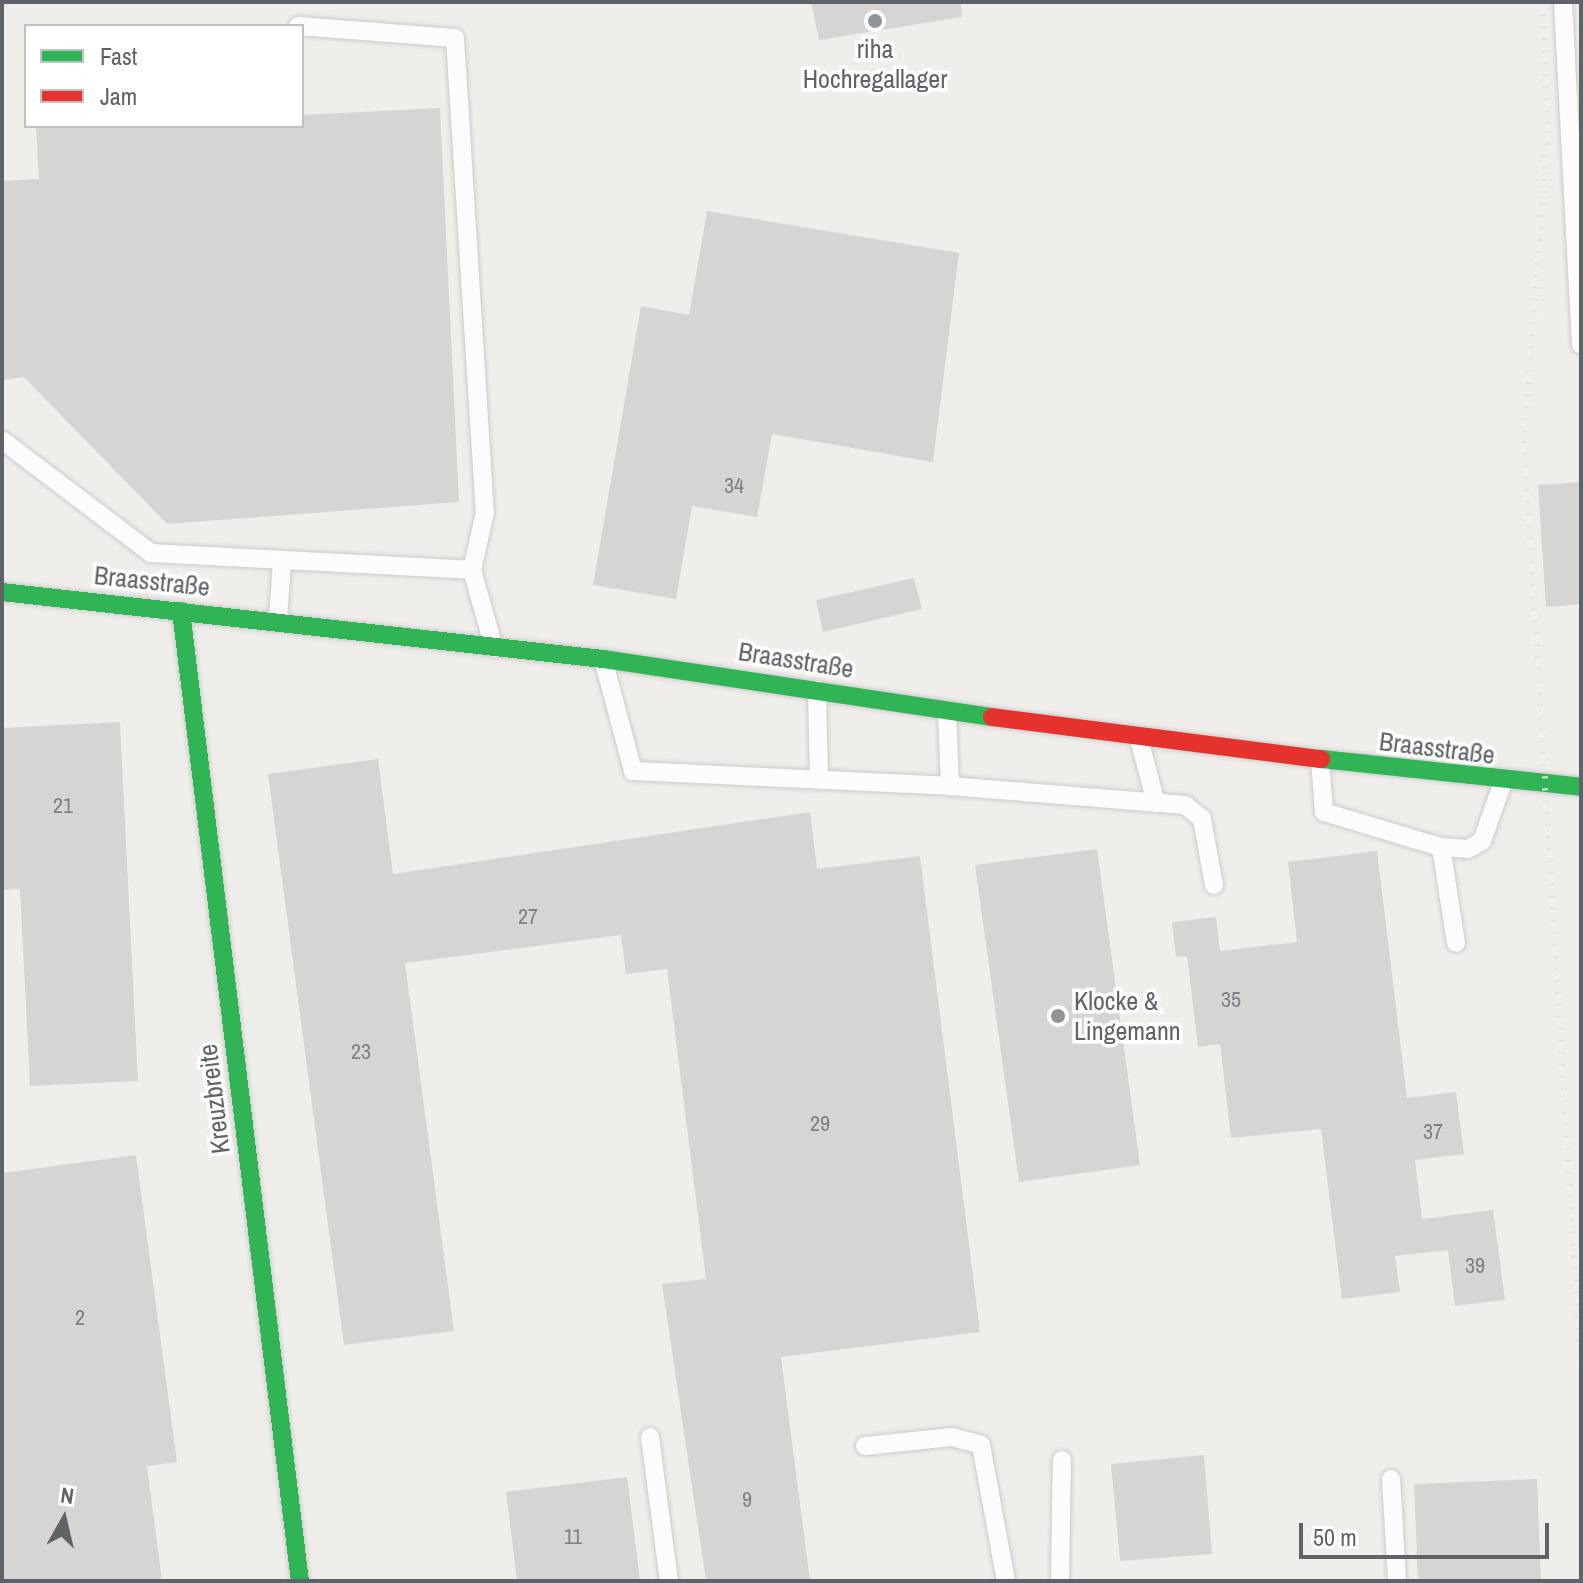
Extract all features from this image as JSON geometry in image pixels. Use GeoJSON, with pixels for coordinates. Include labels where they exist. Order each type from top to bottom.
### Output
{"type":"FeatureCollection","features":[{"type":"Feature","properties":{"kind":"street","name":"Braasstraße"},"geometry":{"type":"LineString","coordinates":[[2,592],[278,620],[603,659],[816,687],[947,712],[1139,739],[1503,782],[1581,787]]}},
{"type":"Feature","properties":{"kind":"street","name":"Kreuzbreite"},"geometry":{"type":"LineString","coordinates":[[181,611],[300,1581]]}},
{"type":"Feature","properties":{"kind":"lane"},"geometry":{"type":"LineString","coordinates":[[1563,2],[1574,98],[1581,345]]}},
{"type":"Feature","properties":{"kind":"lane"},"geometry":{"type":"LineString","coordinates":[[304,26],[455,38],[485,512],[472,570],[494,648]]}},
{"type":"Feature","properties":{"kind":"lane"},"geometry":{"type":"LineString","coordinates":[[2,440],[151,553],[472,570]]}},
{"type":"Feature","properties":{"kind":"lane"},"geometry":{"type":"LineString","coordinates":[[278,620],[282,561]]}},
{"type":"Feature","properties":{"kind":"lane"},"geometry":{"type":"LineString","coordinates":[[603,659],[633,771],[819,775],[1185,805],[1202,819],[1214,885]]}},
{"type":"Feature","properties":{"kind":"lane"},"geometry":{"type":"LineString","coordinates":[[816,687],[819,775]]}},
{"type":"Feature","properties":{"kind":"lane"},"geometry":{"type":"LineString","coordinates":[[947,712],[950,786]]}},
{"type":"Feature","properties":{"kind":"lane"},"geometry":{"type":"LineString","coordinates":[[1139,739],[1156,803]]}},
{"type":"Feature","properties":{"kind":"lane"},"geometry":{"type":"LineString","coordinates":[[1320,760],[1324,812],[1441,847],[1468,849],[1482,841],[1503,782]]}},
{"type":"Feature","properties":{"kind":"lane"},"geometry":{"type":"LineString","coordinates":[[1441,847],[1456,943]]}},
{"type":"Feature","properties":{"kind":"lane"},"geometry":{"type":"LineString","coordinates":[[650,1437],[669,1581]]}},
{"type":"Feature","properties":{"kind":"lane"},"geometry":{"type":"LineString","coordinates":[[865,1446],[952,1437],[981,1445],[1006,1581]]}},
{"type":"Feature","properties":{"kind":"lane"},"geometry":{"type":"LineString","coordinates":[[1060,1581],[1062,1460]]}},
{"type":"Feature","properties":{"kind":"lane"},"geometry":{"type":"LineString","coordinates":[[1391,1479],[1397,1581]]}},
{"type":"Feature","properties":{"kind":"building","name":"riha Hochregallager"},"geometry":{"type":"Polygon","coordinates":[[[811,2],[961,2],[962,17],[819,40],[811,2]]]}},
{"type":"Feature","properties":{"kind":"building"},"geometry":{"type":"Polygon","coordinates":[[[440,108],[459,502],[167,524],[24,377],[2,380],[2,181],[39,179],[36,128],[304,128],[304,115],[440,108]]]}},
{"type":"Feature","properties":{"kind":"building"},"geometry":{"type":"Polygon","coordinates":[[[707,211],[959,253],[933,462],[772,434],[757,517],[692,506],[676,599],[593,585],[641,306],[689,315],[707,211]]]}},
{"type":"Feature","properties":{"kind":"building"},"geometry":{"type":"Polygon","coordinates":[[[1581,482],[1581,604],[1546,607],[1538,485],[1581,482]]]}},
{"type":"Feature","properties":{"kind":"building"},"geometry":{"type":"Polygon","coordinates":[[[914,578],[922,609],[823,632],[816,600],[914,578]]]}},
{"type":"Feature","properties":{"kind":"building"},"geometry":{"type":"Polygon","coordinates":[[[120,722],[138,1081],[30,1086],[20,889],[2,890],[2,728],[120,722]]]}},
{"type":"Feature","properties":{"kind":"building"},"geometry":{"type":"Polygon","coordinates":[[[378,759],[393,874],[810,812],[817,869],[920,856],[980,1332],[781,1357],[810,1581],[706,1581],[662,1284],[706,1279],[667,969],[626,974],[621,935],[405,963],[454,1331],[344,1345],[268,774],[378,759]]]}},
{"type":"Feature","properties":{"kind":"building"},"geometry":{"type":"Polygon","coordinates":[[[1097,849],[1140,1165],[1019,1182],[975,865],[1097,849]]]}},
{"type":"Feature","properties":{"kind":"building"},"geometry":{"type":"Polygon","coordinates":[[[1377,851],[1407,1098],[1456,1092],[1464,1154],[1415,1160],[1422,1219],[1493,1210],[1505,1300],[1455,1306],[1448,1250],[1395,1256],[1400,1292],[1342,1299],[1321,1129],[1231,1138],[1220,1044],[1198,1047],[1187,956],[1176,957],[1172,922],[1216,917],[1220,951],[1297,942],[1288,862],[1377,851]]]}},
{"type":"Feature","properties":{"kind":"building"},"geometry":{"type":"Polygon","coordinates":[[[136,1155],[177,1462],[147,1466],[162,1581],[2,1581],[2,1173],[136,1155]]]}},
{"type":"Feature","properties":{"kind":"building"},"geometry":{"type":"Polygon","coordinates":[[[1204,1455],[1212,1554],[1120,1561],[1111,1464],[1204,1455]]]}},
{"type":"Feature","properties":{"kind":"building"},"geometry":{"type":"Polygon","coordinates":[[[627,1477],[640,1581],[517,1581],[506,1492],[627,1477]]]}},
{"type":"Feature","properties":{"kind":"building"},"geometry":{"type":"Polygon","coordinates":[[[1537,1479],[1541,1581],[1418,1581],[1414,1484],[1537,1479]]]}},
{"type":"Feature","properties":{"kind":"railway"},"geometry":{"type":"LineString","coordinates":[[1543,2],[1548,131],[1524,441],[1581,1367]]}},
{"type":"Feature","properties":{"kind":"traffic: fast"},"geometry":{"type":"LineString","coordinates":[[2,592],[603,659],[992,717]]}},
{"type":"Feature","properties":{"kind":"traffic: fast"},"geometry":{"type":"LineString","coordinates":[[181,611],[300,1581]]}},
{"type":"Feature","properties":{"kind":"traffic: fast"},"geometry":{"type":"LineString","coordinates":[[1321,759],[1581,787]]}},
{"type":"Feature","properties":{"kind":"traffic: jam"},"geometry":{"type":"LineString","coordinates":[[992,717],[1321,759]]}},
{"type":"Feature","properties":{"kind":"place","name":"riha Hochregallager"},"geometry":{"type":"Point","coordinates":[875,21]}},
{"type":"Feature","properties":{"kind":"place","name":"Klocke & Lingemann"},"geometry":{"type":"Point","coordinates":[1058,1016]}}]}
